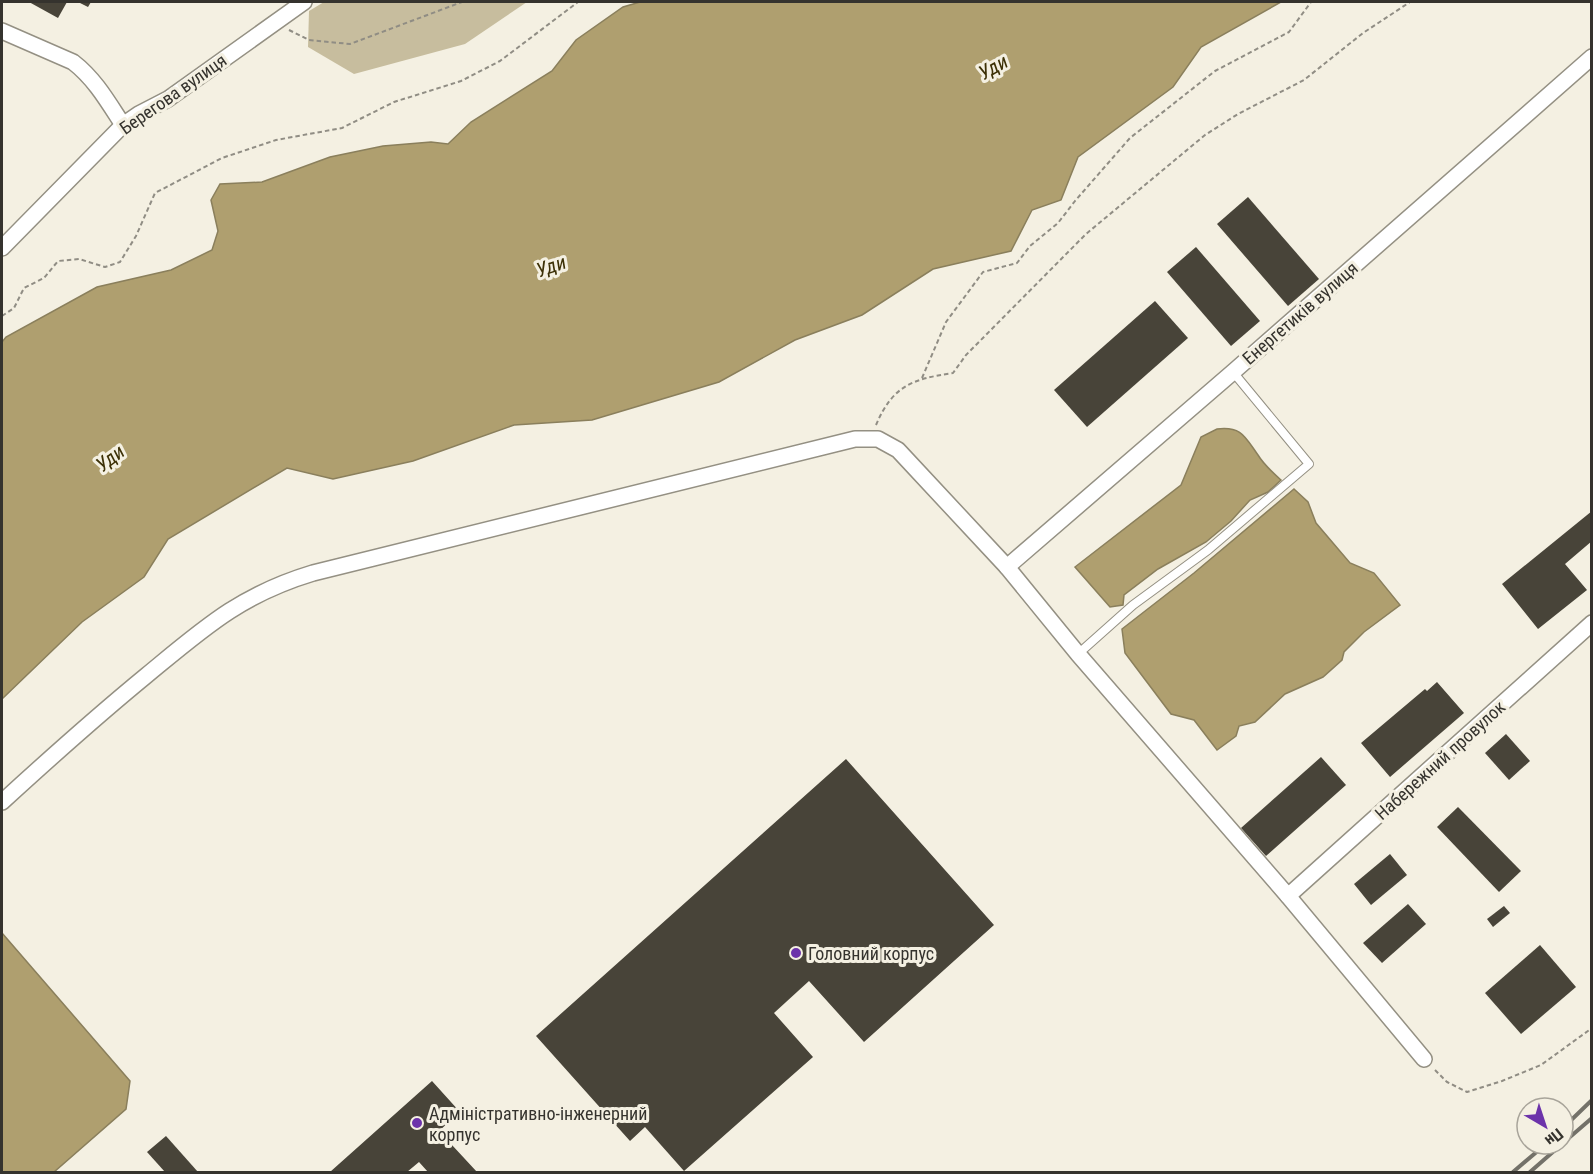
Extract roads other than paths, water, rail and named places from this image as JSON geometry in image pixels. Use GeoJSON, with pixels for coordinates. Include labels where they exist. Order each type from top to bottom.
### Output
{"type":"FeatureCollection","features":[{"type":"Feature","properties":{"kind":"street","name":"Берегова вулиця"},"geometry":{"type":"LineString","coordinates":[[2,248],[123,125],[168,99],[304,2]]}},
{"type":"Feature","properties":{"kind":"street"},"geometry":{"type":"LineString","coordinates":[[2,31],[73,62],[96,84],[123,125]]}},
{"type":"Feature","properties":{"kind":"street","name":"Енергетиків вулиця"},"geometry":{"type":"LineString","coordinates":[[1007,567],[1592,57]]}},
{"type":"Feature","properties":{"kind":"street"},"geometry":{"type":"LineString","coordinates":[[2,802],[106,709],[204,627],[238,604],[267,589],[313,573],[644,490],[855,439],[878,439],[898,450],[1007,567],[1078,654],[1288,896],[1424,1059]]}},
{"type":"Feature","properties":{"kind":"street","name":"Набережний провулок"},"geometry":{"type":"LineString","coordinates":[[1288,896],[1592,623]]}},
{"type":"Feature","properties":{"kind":"lane"},"geometry":{"type":"LineString","coordinates":[[1078,654],[1134,604],[1208,550],[1309,464],[1233,372]]}},
{"type":"Feature","properties":{"kind":"water","name":"Уди"},"geometry":{"type":"Polygon","coordinates":[[[640,2],[1281,2],[1201,47],[1173,87],[1078,157],[1061,200],[1032,210],[1011,251],[933,269],[862,315],[795,340],[719,382],[592,420],[514,425],[413,461],[333,479],[287,468],[168,539],[144,577],[82,622],[2,699],[2,342],[6,337],[97,287],[171,270],[212,250],[218,231],[211,200],[220,184],[262,182],[330,157],[383,146],[431,142],[448,144],[471,122],[552,71],[576,40],[623,7],[640,2]]]}},
{"type":"Feature","properties":{"kind":"water"},"geometry":{"type":"Polygon","coordinates":[[[1217,429],[1232,429],[1242,434],[1281,480],[1268,492],[1250,500],[1231,521],[1206,542],[1158,569],[1124,595],[1123,605],[1110,607],[1075,567],[1181,485],[1201,437],[1217,429]]]}},
{"type":"Feature","properties":{"kind":"water"},"geometry":{"type":"Polygon","coordinates":[[[1294,489],[1308,502],[1316,523],[1350,563],[1374,573],[1400,605],[1364,632],[1344,652],[1342,660],[1323,677],[1285,694],[1255,722],[1239,726],[1236,736],[1217,750],[1194,720],[1171,714],[1125,653],[1122,629],[1194,573],[1294,489]]]}},
{"type":"Feature","properties":{"kind":"water"},"geometry":{"type":"Polygon","coordinates":[[[2,933],[130,1081],[126,1109],[54,1172],[2,1172],[2,933]]]}},
{"type":"Feature","properties":{"kind":"railway"},"geometry":{"type":"LineString","coordinates":[[1575,1116],[1592,1100]]}},
{"type":"Feature","properties":{"kind":"railway"},"geometry":{"type":"LineString","coordinates":[[1575,1133],[1592,1118]]}},
{"type":"Feature","properties":{"kind":"railway"},"geometry":{"type":"LineString","coordinates":[[1513,1172],[1532,1156]]}},
{"type":"Feature","properties":{"kind":"railway"},"geometry":{"type":"LineString","coordinates":[[1530,1172],[1548,1156]]}},
{"type":"Feature","properties":{"kind":"place","name":"Головний корпус"},"geometry":{"type":"Point","coordinates":[796,953]}},
{"type":"Feature","properties":{"kind":"place","name":"Адміністративно-інженерний корпус"},"geometry":{"type":"Point","coordinates":[417,1123]}}]}
